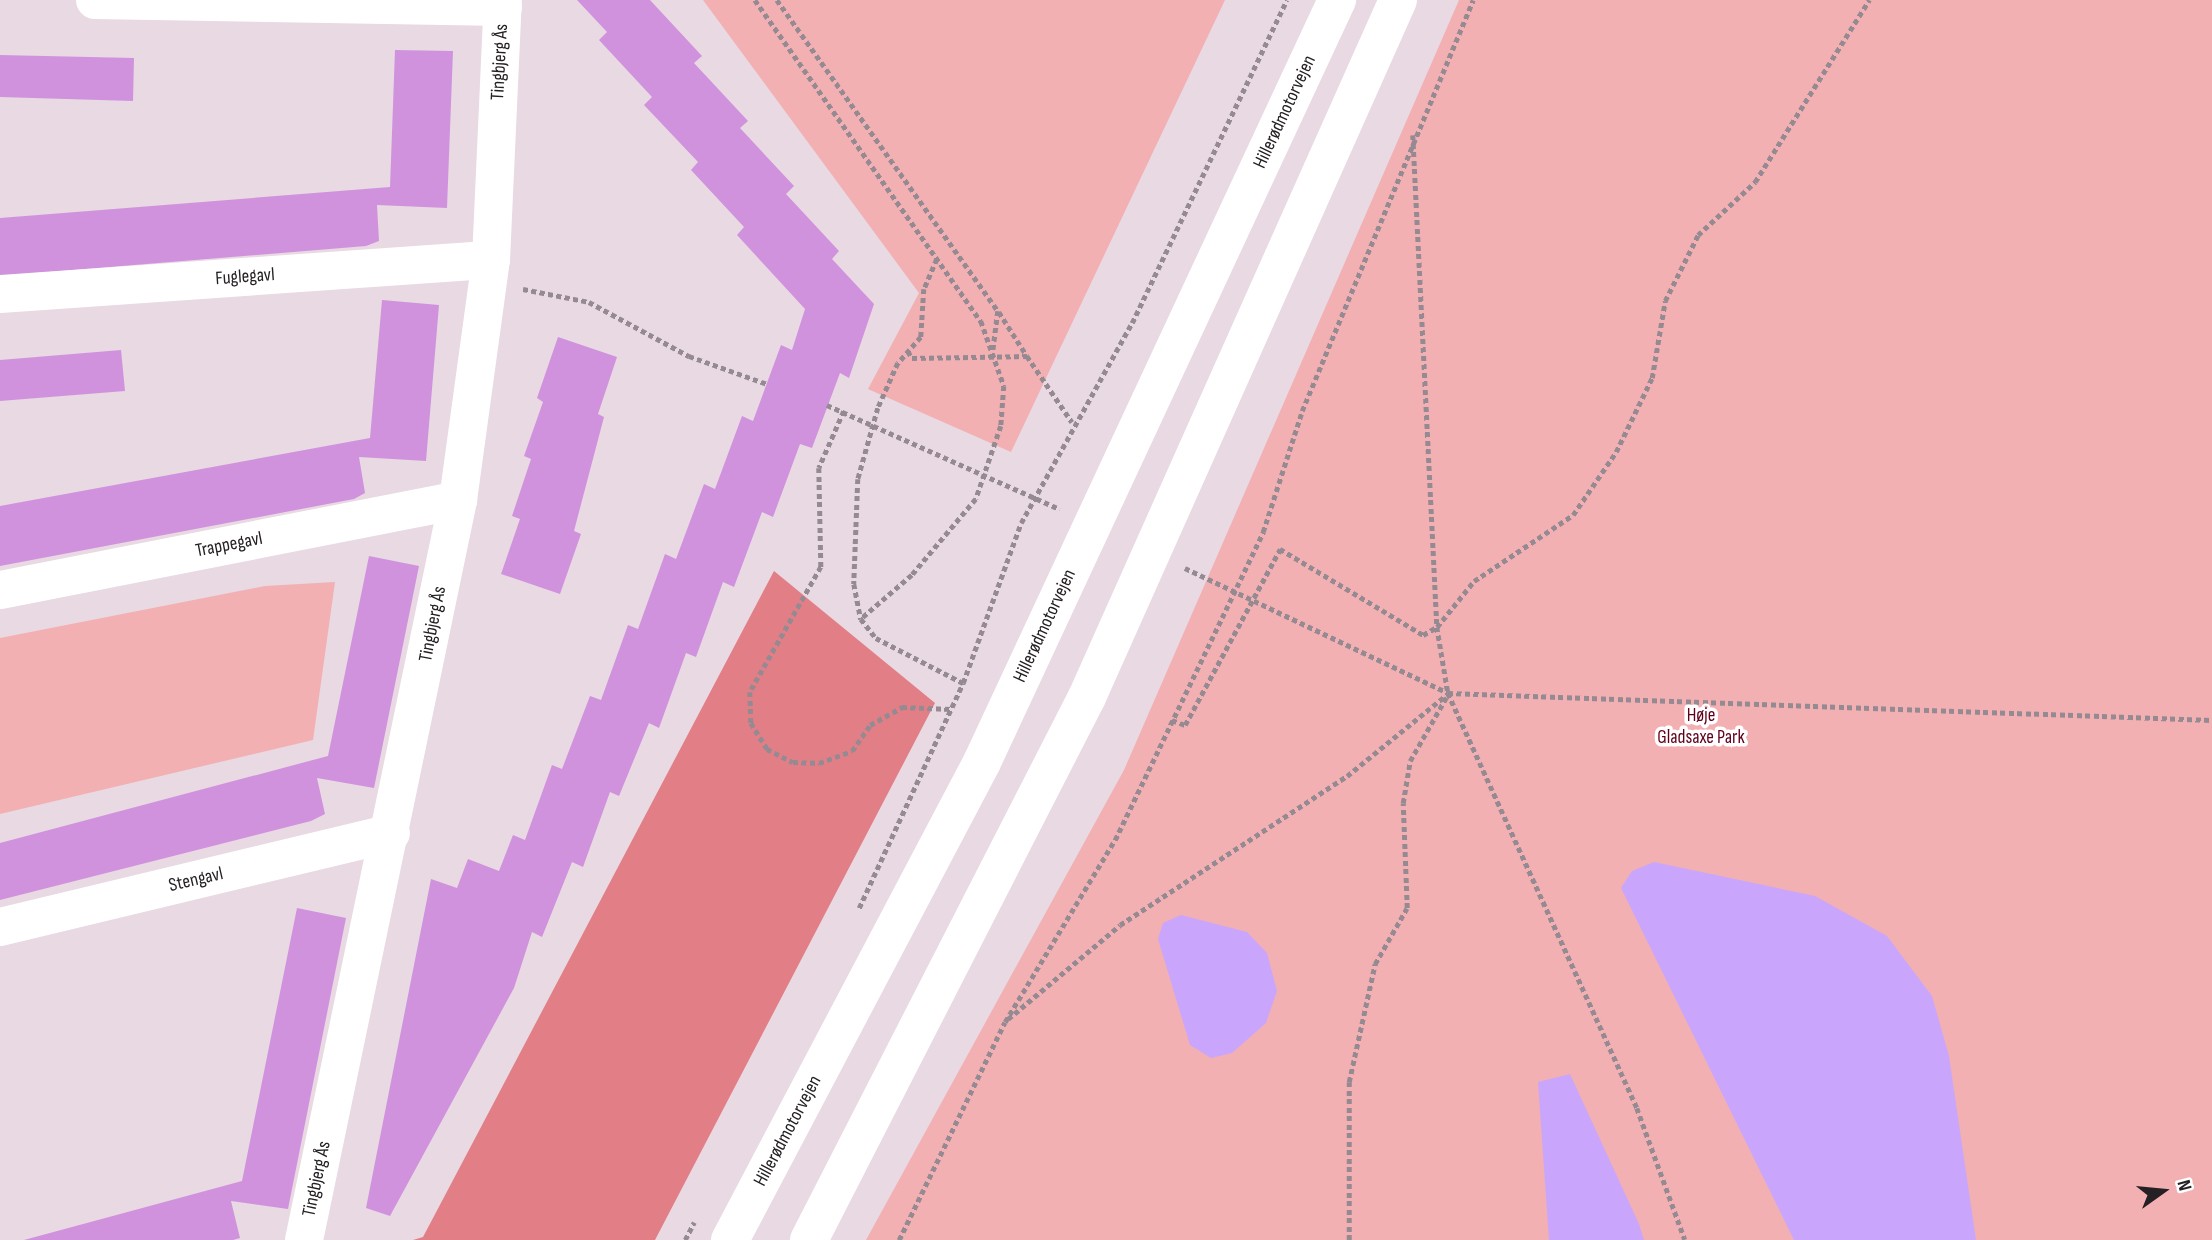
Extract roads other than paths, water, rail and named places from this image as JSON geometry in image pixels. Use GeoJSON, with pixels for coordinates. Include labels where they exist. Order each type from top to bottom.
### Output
{"type":"FeatureCollection","features":[{"type":"Feature","properties":{"kind":"main road"},"geometry":{"type":"LineString","coordinates":[[95,0],[503,4]]}},
{"type":"Feature","properties":{"kind":"main road","name":"Hillerødmotorvejen"},"geometry":{"type":"LineString","coordinates":[[730,1240],[982,762],[1337,0]]}},
{"type":"Feature","properties":{"kind":"main road"},"geometry":{"type":"LineString","coordinates":[[809,1240],[1087,697],[1398,0]]}},
{"type":"Feature","properties":{"kind":"main road","name":"Tingbjerg Ås"},"geometry":{"type":"LineString","coordinates":[[304,1240],[391,833],[457,500],[489,272],[503,4]]}},
{"type":"Feature","properties":{"kind":"main road","name":"Fuglegavl"},"geometry":{"type":"LineString","coordinates":[[0,294],[489,272]]}},
{"type":"Feature","properties":{"kind":"main road","name":"Trappegavl"},"geometry":{"type":"LineString","coordinates":[[0,590],[457,500]]}},
{"type":"Feature","properties":{"kind":"main road","name":"Stengavl"},"geometry":{"type":"LineString","coordinates":[[0,927],[391,833]]}},
{"type":"Feature","properties":{"kind":"park label","name":"Høje Gladsaxe Park"},"geometry":{"type":"Point","coordinates":[1701,727]}}]}
